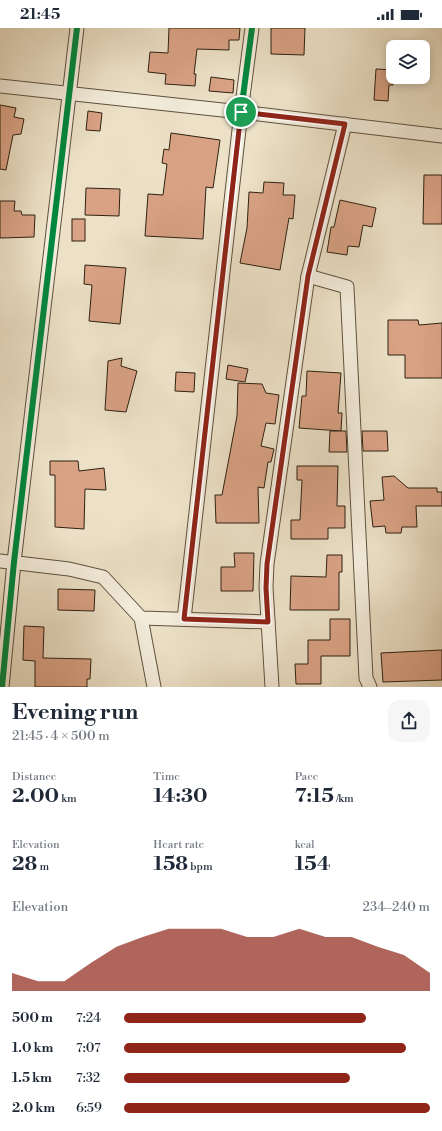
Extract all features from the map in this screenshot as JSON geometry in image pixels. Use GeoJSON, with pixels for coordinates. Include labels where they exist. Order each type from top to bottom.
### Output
{"type":"FeatureCollection","features":[{"type":"Feature","properties":{"kind":"street"},"geometry":{"type":"LineString","coordinates":[[2,687],[14,562],[77,28]]}},
{"type":"Feature","properties":{"kind":"street"},"geometry":{"type":"LineString","coordinates":[[184,619],[241,112],[252,28]]}},
{"type":"Feature","properties":{"kind":"street"},"geometry":{"type":"LineString","coordinates":[[0,86],[241,112],[442,136]]}},
{"type":"Feature","properties":{"kind":"street"},"geometry":{"type":"LineString","coordinates":[[272,687],[266,588],[267,564],[308,276],[345,124]]}},
{"type":"Feature","properties":{"kind":"street"},"geometry":{"type":"LineString","coordinates":[[308,276],[347,287],[366,678],[370,687]]}},
{"type":"Feature","properties":{"kind":"street"},"geometry":{"type":"LineString","coordinates":[[0,561],[69,569],[103,577],[141,618],[154,687]]}},
{"type":"Feature","properties":{"kind":"street"},"geometry":{"type":"LineString","coordinates":[[141,618],[268,622]]}},
{"type":"Feature","properties":{"kind":"building"},"geometry":{"type":"Polygon","coordinates":[[[169,28],[240,28],[239,40],[229,40],[229,50],[197,49],[194,74],[196,74],[195,86],[165,84],[166,74],[148,72],[150,52],[168,53],[169,28]]]}},
{"type":"Feature","properties":{"kind":"building"},"geometry":{"type":"Polygon","coordinates":[[[271,28],[305,28],[304,55],[271,54],[271,28]]]}},
{"type":"Feature","properties":{"kind":"building"},"geometry":{"type":"Polygon","coordinates":[[[376,69],[386,70],[386,84],[393,84],[389,85],[388,101],[374,100],[376,69]]]}},
{"type":"Feature","properties":{"kind":"building"},"geometry":{"type":"Polygon","coordinates":[[[211,77],[234,80],[233,93],[209,91],[211,77]]]}},
{"type":"Feature","properties":{"kind":"building"},"geometry":{"type":"Polygon","coordinates":[[[0,105],[16,108],[14,117],[24,119],[21,134],[13,135],[6,170],[0,169],[0,105]]]}},
{"type":"Feature","properties":{"kind":"building"},"geometry":{"type":"Polygon","coordinates":[[[88,111],[102,113],[100,131],[86,130],[88,111]]]}},
{"type":"Feature","properties":{"kind":"building"},"geometry":{"type":"Polygon","coordinates":[[[171,133],[220,140],[213,188],[206,187],[203,239],[145,236],[148,194],[163,195],[167,164],[162,163],[164,149],[169,150],[171,133]]]}},
{"type":"Feature","properties":{"kind":"building"},"geometry":{"type":"Polygon","coordinates":[[[424,175],[442,175],[442,224],[423,224],[424,175]]]}},
{"type":"Feature","properties":{"kind":"building"},"geometry":{"type":"Polygon","coordinates":[[[264,182],[284,183],[283,195],[295,195],[293,219],[289,218],[280,270],[240,263],[247,228],[249,192],[263,193],[264,182]]]}},
{"type":"Feature","properties":{"kind":"building"},"geometry":{"type":"Polygon","coordinates":[[[86,188],[120,189],[119,216],[85,215],[86,188]]]}},
{"type":"Feature","properties":{"kind":"building"},"geometry":{"type":"Polygon","coordinates":[[[340,200],[376,208],[372,227],[363,225],[359,247],[348,246],[347,255],[327,252],[331,227],[334,227],[340,200]]]}},
{"type":"Feature","properties":{"kind":"building"},"geometry":{"type":"Polygon","coordinates":[[[0,201],[15,201],[14,211],[21,211],[22,215],[35,215],[34,237],[0,238],[0,201]]]}},
{"type":"Feature","properties":{"kind":"building"},"geometry":{"type":"Polygon","coordinates":[[[72,219],[85,219],[85,241],[72,241],[72,219]]]}},
{"type":"Feature","properties":{"kind":"building"},"geometry":{"type":"Polygon","coordinates":[[[85,265],[126,268],[120,324],[89,321],[92,285],[84,284],[85,265]]]}},
{"type":"Feature","properties":{"kind":"building"},"geometry":{"type":"Polygon","coordinates":[[[388,320],[418,320],[419,325],[442,323],[442,378],[405,378],[405,355],[388,355],[388,320]]]}},
{"type":"Feature","properties":{"kind":"building"},"geometry":{"type":"Polygon","coordinates":[[[122,358],[121,366],[137,371],[126,412],[105,410],[108,361],[122,358]]]}},
{"type":"Feature","properties":{"kind":"building"},"geometry":{"type":"Polygon","coordinates":[[[228,365],[248,369],[245,382],[226,379],[228,365]]]}},
{"type":"Feature","properties":{"kind":"building"},"geometry":{"type":"Polygon","coordinates":[[[307,371],[341,373],[338,413],[342,413],[341,431],[299,428],[302,396],[306,396],[307,371]]]}},
{"type":"Feature","properties":{"kind":"building"},"geometry":{"type":"Polygon","coordinates":[[[176,372],[195,373],[194,392],[175,391],[176,372]]]}},
{"type":"Feature","properties":{"kind":"building"},"geometry":{"type":"Polygon","coordinates":[[[238,383],[262,384],[266,393],[279,395],[275,424],[266,423],[261,446],[274,449],[271,462],[268,462],[264,488],[258,487],[259,523],[216,523],[215,495],[222,495],[237,416],[238,383]]]}},
{"type":"Feature","properties":{"kind":"building"},"geometry":{"type":"Polygon","coordinates":[[[330,431],[346,431],[347,452],[329,452],[330,431]]]}},
{"type":"Feature","properties":{"kind":"building"},"geometry":{"type":"Polygon","coordinates":[[[362,431],[387,431],[388,451],[363,451],[362,431]]]}},
{"type":"Feature","properties":{"kind":"building"},"geometry":{"type":"Polygon","coordinates":[[[50,461],[78,461],[79,471],[104,468],[106,490],[85,489],[84,529],[55,527],[55,475],[50,475],[50,461]]]}},
{"type":"Feature","properties":{"kind":"building"},"geometry":{"type":"Polygon","coordinates":[[[297,466],[338,466],[337,506],[345,506],[345,528],[328,528],[328,539],[291,539],[291,520],[300,520],[302,480],[297,480],[297,466]]]}},
{"type":"Feature","properties":{"kind":"building"},"geometry":{"type":"Polygon","coordinates":[[[394,476],[408,488],[437,488],[437,492],[442,492],[442,506],[416,506],[417,527],[402,527],[401,533],[386,533],[385,526],[373,527],[370,501],[384,500],[382,477],[394,476]]]}},
{"type":"Feature","properties":{"kind":"building"},"geometry":{"type":"Polygon","coordinates":[[[234,553],[254,553],[253,591],[221,591],[221,567],[235,567],[234,553]]]}},
{"type":"Feature","properties":{"kind":"building"},"geometry":{"type":"Polygon","coordinates":[[[327,555],[342,555],[342,572],[339,572],[339,610],[290,610],[291,576],[326,577],[327,555]]]}},
{"type":"Feature","properties":{"kind":"building"},"geometry":{"type":"Polygon","coordinates":[[[58,589],[95,590],[94,611],[58,610],[58,589]]]}},
{"type":"Feature","properties":{"kind":"building"},"geometry":{"type":"Polygon","coordinates":[[[330,619],[350,619],[350,656],[321,656],[321,684],[296,684],[295,664],[308,664],[308,640],[330,640],[330,619]]]}},
{"type":"Feature","properties":{"kind":"building"},"geometry":{"type":"Polygon","coordinates":[[[24,626],[44,627],[43,658],[91,659],[90,679],[87,679],[87,687],[35,687],[35,661],[23,660],[24,626]]]}},
{"type":"Feature","properties":{"kind":"building"},"geometry":{"type":"Polygon","coordinates":[[[442,650],[442,680],[383,682],[381,653],[442,650]]]}},
{"type":"Feature","properties":{"kind":"cycle path"},"geometry":{"type":"LineString","coordinates":[[2,687],[14,562],[77,28]]}},
{"type":"Feature","properties":{"kind":"cycle path"},"geometry":{"type":"LineString","coordinates":[[184,619],[241,112],[252,28]]}},
{"type":"Feature","properties":{"kind":"route"},"geometry":{"type":"LineString","coordinates":[[241,112],[345,124],[308,276],[267,564],[266,588],[268,622],[184,619],[241,112]]}}]}
